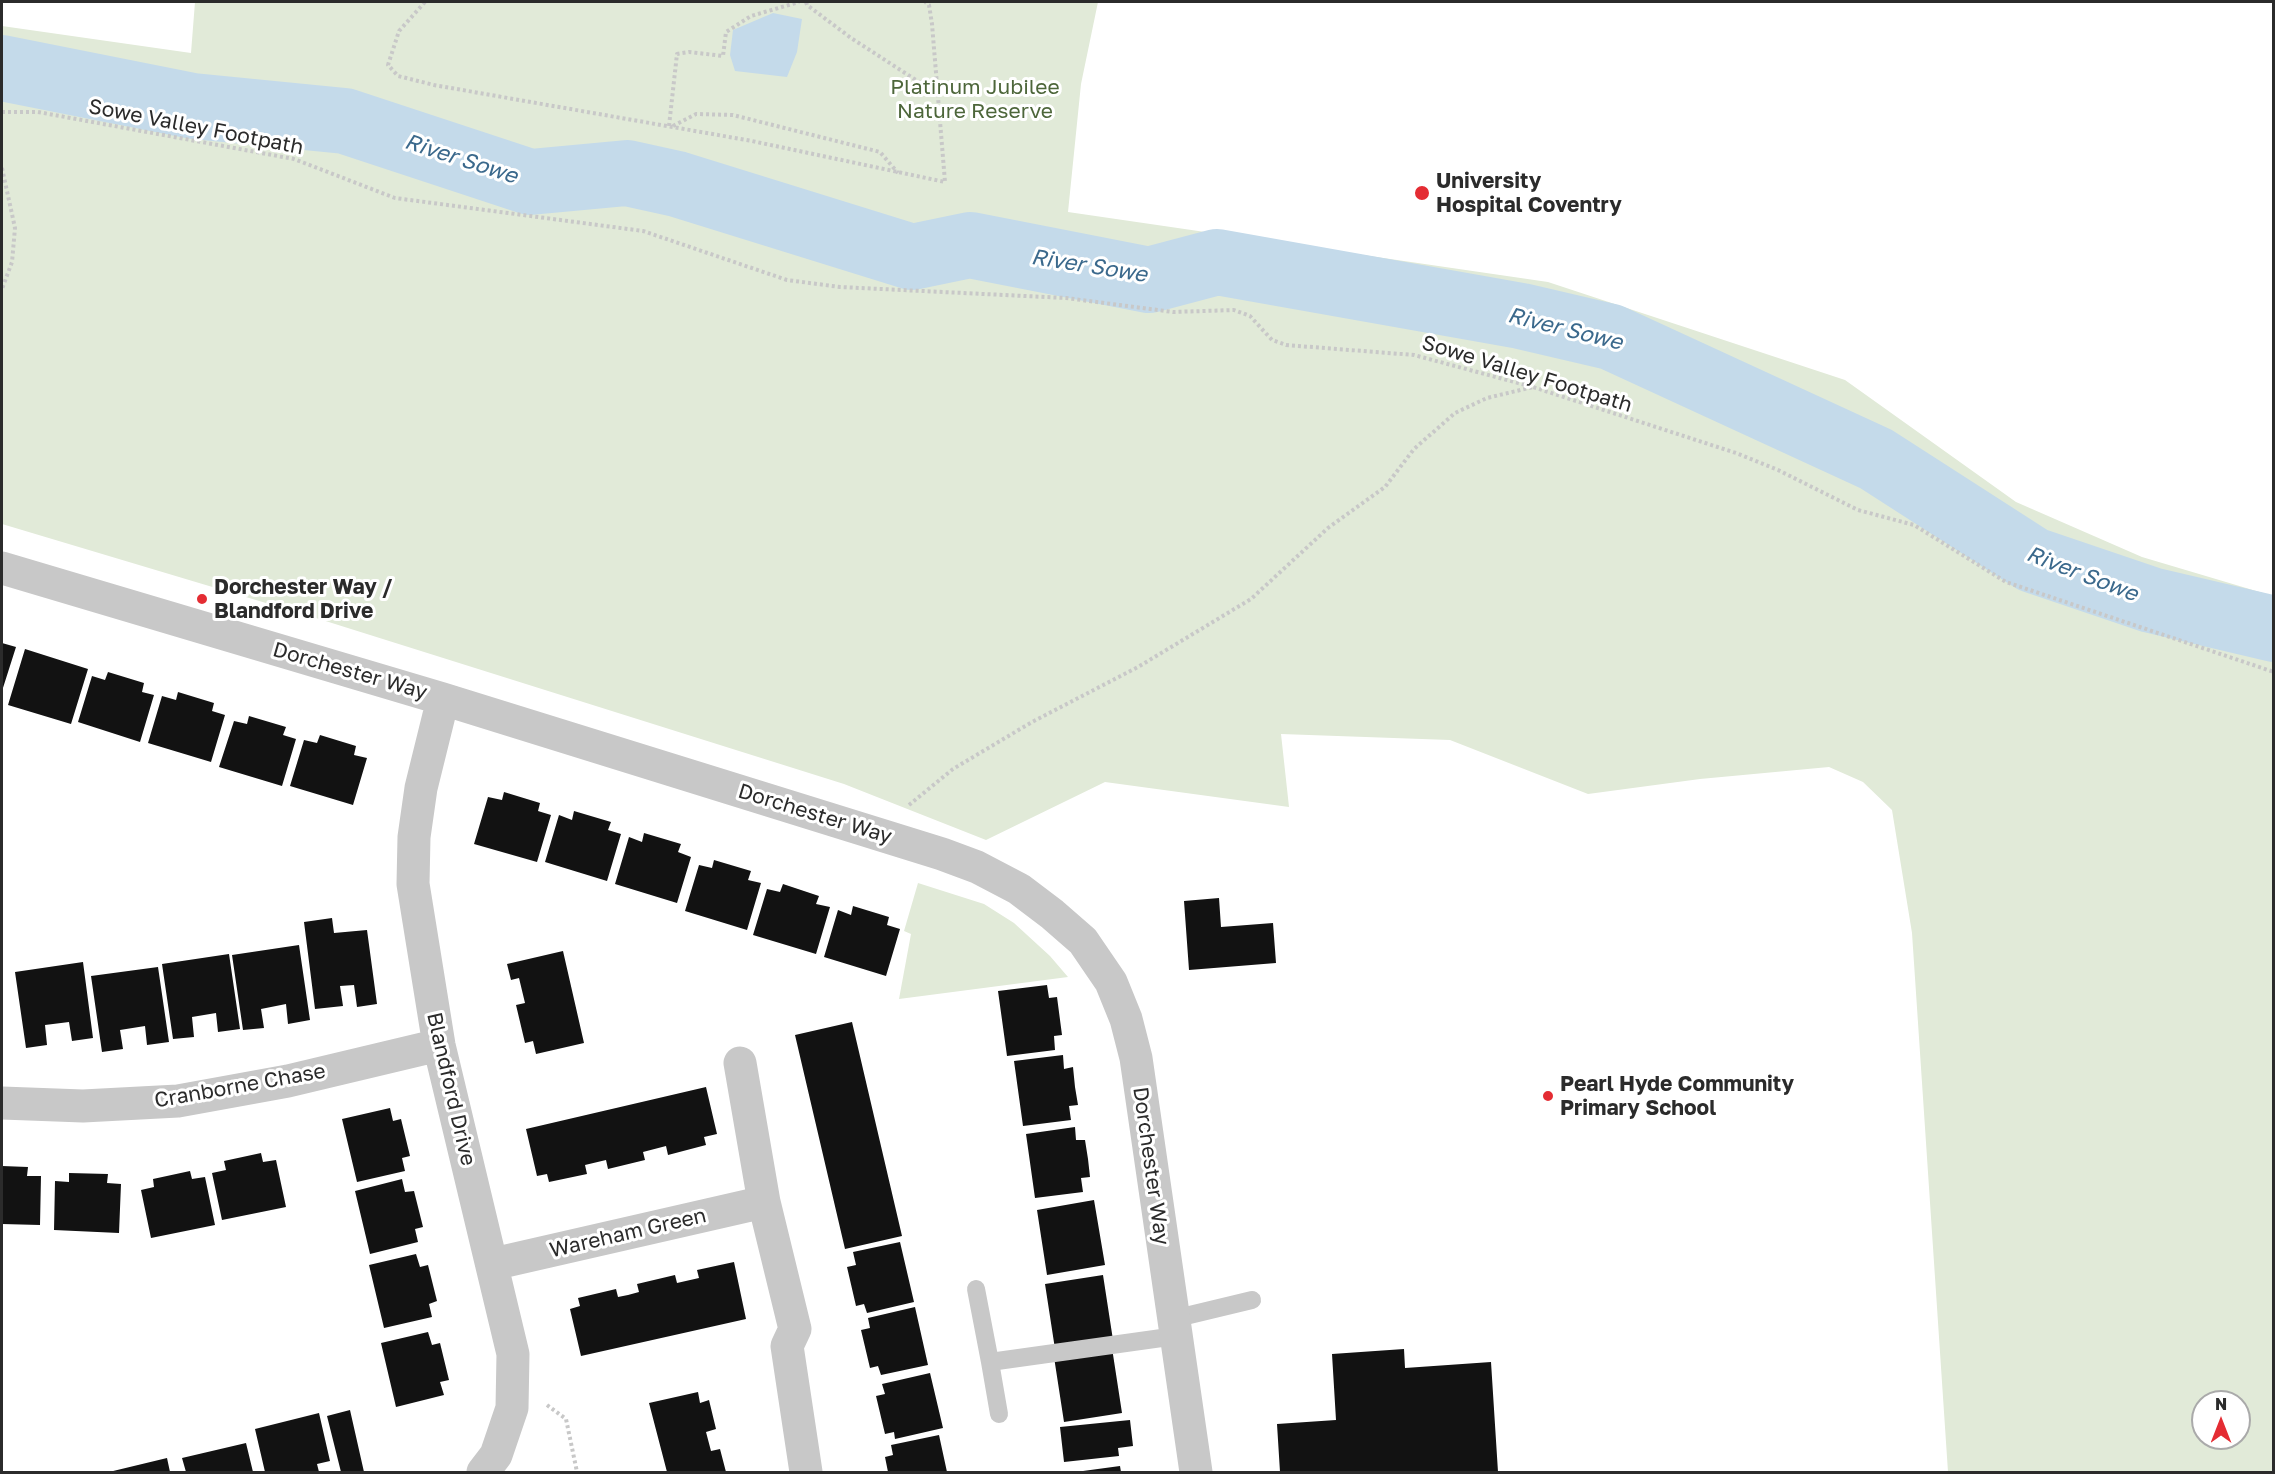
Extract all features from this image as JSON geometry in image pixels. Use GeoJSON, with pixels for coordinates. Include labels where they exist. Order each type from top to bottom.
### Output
{"type":"FeatureCollection","features":[{"type":"Feature","properties":{"kind":"street","name":"Dorchester Way"},"geometry":{"type":"LineString","coordinates":[[2,568],[443,699],[876,833],[977,867],[1020,889],[1083,941],[1111,982],[1126,1019],[1136,1058],[1196,1473]]}},
{"type":"Feature","properties":{"kind":"street","name":"Blandford Drive"},"geometry":{"type":"LineString","coordinates":[[443,699],[421,788],[414,837],[413,884],[439,1045],[513,1354],[512,1408],[506,1432],[496,1455],[483,1473]]}},
{"type":"Feature","properties":{"kind":"street","name":"Cranborne Chase"},"geometry":{"type":"LineString","coordinates":[[2,1098],[2,1103],[83,1106],[178,1101],[288,1081],[439,1045]]}},
{"type":"Feature","properties":{"kind":"street"},"geometry":{"type":"LineString","coordinates":[[740,1063],[764,1202],[795,1329],[787,1346],[806,1473]]}},
{"type":"Feature","properties":{"kind":"street","name":"Wareham Green"},"geometry":{"type":"LineString","coordinates":[[493,1263],[764,1202]]}},
{"type":"Feature","properties":{"kind":"lane"},"geometry":{"type":"LineString","coordinates":[[976,1290],[999,1414]]}},
{"type":"Feature","properties":{"kind":"lane"},"geometry":{"type":"LineString","coordinates":[[990,1362],[1175,1328],[1252,1300]]}},
{"type":"Feature","properties":{"kind":"path"},"geometry":{"type":"LineString","coordinates":[[425,2],[399,31],[388,65],[398,76],[434,85],[752,141],[945,182],[932,24],[929,5],[925,2]]}},
{"type":"Feature","properties":{"kind":"path"},"geometry":{"type":"LineString","coordinates":[[671,126],[677,54],[689,51],[723,56],[726,32],[751,16],[799,2]]}},
{"type":"Feature","properties":{"kind":"path"},"geometry":{"type":"LineString","coordinates":[[806,2],[851,38],[936,93]]}},
{"type":"Feature","properties":{"kind":"path","name":"Sowe Valley Footpath"},"geometry":{"type":"LineString","coordinates":[[2,114],[38,112],[294,159],[395,198],[643,231],[787,280],[840,287],[1066,298],[1173,312],[1234,310],[1250,316],[1272,340],[1286,345],[1414,354],[1533,387],[1736,453],[1778,470],[1858,510],[1914,525],[2006,582],[2274,672]]}},
{"type":"Feature","properties":{"kind":"path"},"geometry":{"type":"LineString","coordinates":[[671,126],[696,114],[733,115],[880,152],[898,173]]}},
{"type":"Feature","properties":{"kind":"path"},"geometry":{"type":"LineString","coordinates":[[2,168],[15,228],[12,262],[2,289]]}},
{"type":"Feature","properties":{"kind":"path"},"geometry":{"type":"LineString","coordinates":[[876,833],[953,770],[1032,722],[1138,667],[1251,599],[1328,528],[1385,487],[1414,448],[1455,413],[1487,398],[1533,387]]}},
{"type":"Feature","properties":{"kind":"path"},"geometry":{"type":"LineString","coordinates":[[514,1382],[566,1419],[577,1473]]}},
{"type":"Feature","properties":{"kind":"green space","name":"Platinum Jubilee Nature Reserve"},"geometry":{"type":"Polygon","coordinates":[[[195,2],[1098,2],[1081,84],[1068,212],[1548,282],[1845,380],[2016,502],[2142,557],[2273,596],[2273,1472],[1948,1472],[1912,933],[1892,810],[1863,782],[1829,767],[1700,779],[1588,794],[1450,740],[1281,734],[1289,807],[1105,782],[986,840],[844,784],[316,618],[2,524],[2,26],[191,53],[195,2]]]}},
{"type":"Feature","properties":{"kind":"green space"},"geometry":{"type":"Polygon","coordinates":[[[918,883],[984,904],[1014,923],[1050,956],[1068,977],[899,999],[911,934],[904,931],[918,883]]]}},
{"type":"Feature","properties":{"kind":"water"},"geometry":{"type":"Polygon","coordinates":[[[773,13],[802,19],[797,52],[787,77],[735,71],[730,55],[733,30],[773,13]]]}},
{"type":"Feature","properties":{"kind":"building"},"geometry":{"type":"Polygon","coordinates":[[[2,643],[16,647],[2,691],[2,643]]]}},
{"type":"Feature","properties":{"kind":"building"},"geometry":{"type":"Polygon","coordinates":[[[25,649],[88,669],[71,724],[8,705],[25,649]]]}},
{"type":"Feature","properties":{"kind":"building"},"geometry":{"type":"Polygon","coordinates":[[[108,672],[144,683],[142,692],[154,695],[140,742],[78,722],[92,676],[105,680],[108,672]]]}},
{"type":"Feature","properties":{"kind":"building"},"geometry":{"type":"Polygon","coordinates":[[[178,692],[214,703],[212,711],[225,715],[211,762],[148,743],[162,696],[176,700],[178,692]]]}},
{"type":"Feature","properties":{"kind":"building"},"geometry":{"type":"Polygon","coordinates":[[[249,716],[286,727],[283,735],[296,739],[282,786],[219,767],[234,721],[247,724],[249,716]]]}},
{"type":"Feature","properties":{"kind":"building"},"geometry":{"type":"Polygon","coordinates":[[[320,735],[356,746],[354,755],[367,758],[353,805],[290,786],[304,740],[317,743],[320,735]]]}},
{"type":"Feature","properties":{"kind":"building"},"geometry":{"type":"Polygon","coordinates":[[[504,792],[540,803],[538,811],[551,815],[537,862],[474,844],[488,797],[502,800],[504,792]]]}},
{"type":"Feature","properties":{"kind":"building"},"geometry":{"type":"Polygon","coordinates":[[[574,811],[611,822],[608,830],[621,834],[607,881],[545,862],[559,815],[572,820],[574,811]]]}},
{"type":"Feature","properties":{"kind":"building"},"geometry":{"type":"Polygon","coordinates":[[[644,833],[681,844],[678,852],[691,857],[677,903],[615,884],[629,837],[642,842],[644,833]]]}},
{"type":"Feature","properties":{"kind":"building"},"geometry":{"type":"Polygon","coordinates":[[[714,860],[751,871],[748,880],[761,883],[747,930],[685,911],[699,865],[712,868],[714,860]]]}},
{"type":"Feature","properties":{"kind":"building"},"geometry":{"type":"Polygon","coordinates":[[[783,884],[819,896],[816,904],[830,907],[816,954],[753,935],[767,889],[780,892],[783,884]]]}},
{"type":"Feature","properties":{"kind":"building"},"geometry":{"type":"Polygon","coordinates":[[[1219,898],[1221,927],[1273,923],[1276,963],[1189,970],[1184,901],[1219,898]]]}},
{"type":"Feature","properties":{"kind":"building"},"geometry":{"type":"Polygon","coordinates":[[[853,906],[889,917],[887,925],[900,929],[886,976],[824,957],[838,910],[851,915],[853,906]]]}},
{"type":"Feature","properties":{"kind":"building"},"geometry":{"type":"Polygon","coordinates":[[[332,918],[334,933],[367,930],[377,1004],[357,1007],[354,985],[340,986],[343,1006],[315,1009],[304,922],[332,918]]]}},
{"type":"Feature","properties":{"kind":"building"},"geometry":{"type":"Polygon","coordinates":[[[299,945],[310,1020],[288,1024],[286,1004],[261,1009],[264,1028],[243,1030],[232,955],[299,945]]]}},
{"type":"Feature","properties":{"kind":"building"},"geometry":{"type":"Polygon","coordinates":[[[563,951],[584,1043],[536,1054],[533,1041],[525,1043],[516,1005],[525,1003],[519,978],[511,980],[507,964],[563,951]]]}},
{"type":"Feature","properties":{"kind":"building"},"geometry":{"type":"Polygon","coordinates":[[[229,954],[240,1029],[218,1032],[216,1013],[192,1017],[194,1037],[173,1039],[162,964],[229,954]]]}},
{"type":"Feature","properties":{"kind":"building"},"geometry":{"type":"Polygon","coordinates":[[[83,962],[93,1038],[72,1041],[69,1022],[45,1025],[47,1045],[26,1048],[15,972],[83,962]]]}},
{"type":"Feature","properties":{"kind":"building"},"geometry":{"type":"Polygon","coordinates":[[[158,967],[169,1042],[147,1045],[145,1026],[120,1030],[123,1049],[102,1052],[91,976],[158,967]]]}},
{"type":"Feature","properties":{"kind":"building"},"geometry":{"type":"Polygon","coordinates":[[[1047,985],[1049,998],[1057,997],[1062,1035],[1054,1036],[1055,1050],[1007,1056],[998,991],[1047,985]]]}},
{"type":"Feature","properties":{"kind":"building"},"geometry":{"type":"Polygon","coordinates":[[[852,1022],[902,1236],[845,1249],[795,1035],[852,1022]]]}},
{"type":"Feature","properties":{"kind":"building"},"geometry":{"type":"Polygon","coordinates":[[[1063,1055],[1064,1069],[1073,1067],[1078,1105],[1069,1106],[1071,1120],[1023,1126],[1014,1061],[1063,1055]]]}},
{"type":"Feature","properties":{"kind":"building"},"geometry":{"type":"Polygon","coordinates":[[[706,1087],[717,1134],[704,1137],[706,1145],[668,1155],[666,1146],[643,1152],[645,1160],[608,1169],[606,1160],[585,1165],[587,1174],[549,1182],[547,1174],[537,1176],[526,1129],[706,1087]]]}},
{"type":"Feature","properties":{"kind":"building"},"geometry":{"type":"Polygon","coordinates":[[[390,1108],[393,1121],[401,1119],[410,1156],[402,1158],[405,1171],[357,1182],[342,1119],[390,1108]]]}},
{"type":"Feature","properties":{"kind":"building"},"geometry":{"type":"Polygon","coordinates":[[[1075,1127],[1076,1140],[1085,1140],[1088,1159],[1090,1177],[1081,1178],[1083,1192],[1035,1198],[1026,1134],[1075,1127]]]}},
{"type":"Feature","properties":{"kind":"building"},"geometry":{"type":"Polygon","coordinates":[[[261,1153],[263,1162],[276,1160],[286,1207],[222,1220],[212,1173],[226,1170],[224,1161],[261,1153]]]}},
{"type":"Feature","properties":{"kind":"building"},"geometry":{"type":"Polygon","coordinates":[[[2,1166],[28,1167],[27,1176],[41,1176],[40,1225],[2,1224],[2,1166]]]}},
{"type":"Feature","properties":{"kind":"building"},"geometry":{"type":"Polygon","coordinates":[[[190,1171],[192,1179],[205,1177],[215,1225],[151,1238],[141,1190],[154,1187],[153,1179],[190,1171]]]}},
{"type":"Feature","properties":{"kind":"building"},"geometry":{"type":"Polygon","coordinates":[[[69,1173],[108,1174],[107,1183],[121,1184],[119,1233],[54,1230],[55,1181],[69,1182],[69,1173]]]}},
{"type":"Feature","properties":{"kind":"building"},"geometry":{"type":"Polygon","coordinates":[[[402,1179],[405,1192],[414,1191],[423,1227],[415,1229],[418,1242],[370,1254],[355,1191],[402,1179]]]}},
{"type":"Feature","properties":{"kind":"building"},"geometry":{"type":"Polygon","coordinates":[[[1094,1200],[1105,1265],[1047,1275],[1037,1210],[1094,1200]]]}},
{"type":"Feature","properties":{"kind":"building"},"geometry":{"type":"Polygon","coordinates":[[[900,1242],[914,1302],[867,1313],[864,1304],[856,1306],[847,1267],[856,1265],[853,1252],[900,1242]]]}},
{"type":"Feature","properties":{"kind":"building"},"geometry":{"type":"Polygon","coordinates":[[[416,1254],[420,1267],[428,1265],[437,1301],[429,1304],[432,1317],[384,1328],[369,1265],[416,1254]]]}},
{"type":"Feature","properties":{"kind":"building"},"geometry":{"type":"Polygon","coordinates":[[[734,1262],[746,1319],[581,1356],[570,1309],[580,1306],[578,1298],[616,1289],[618,1297],[628,1295],[639,1292],[637,1284],[675,1275],[677,1283],[699,1278],[697,1270],[734,1262]]]}},
{"type":"Feature","properties":{"kind":"building"},"geometry":{"type":"Polygon","coordinates":[[[1103,1275],[1113,1340],[1055,1349],[1045,1284],[1103,1275]]]}},
{"type":"Feature","properties":{"kind":"building"},"geometry":{"type":"Polygon","coordinates":[[[915,1307],[928,1365],[881,1375],[878,1366],[870,1368],[861,1330],[870,1328],[868,1318],[915,1307]]]}},
{"type":"Feature","properties":{"kind":"building"},"geometry":{"type":"Polygon","coordinates":[[[428,1332],[432,1345],[440,1343],[449,1380],[440,1382],[444,1395],[396,1407],[381,1343],[428,1332]]]}},
{"type":"Feature","properties":{"kind":"building"},"geometry":{"type":"Polygon","coordinates":[[[1112,1348],[1122,1413],[1064,1422],[1054,1357],[1112,1348]]]}},
{"type":"Feature","properties":{"kind":"building"},"geometry":{"type":"Polygon","coordinates":[[[1404,1349],[1405,1368],[1491,1362],[1498,1472],[1280,1472],[1277,1424],[1336,1420],[1332,1354],[1404,1349]]]}},
{"type":"Feature","properties":{"kind":"building"},"geometry":{"type":"Polygon","coordinates":[[[930,1373],[943,1428],[895,1439],[894,1432],[885,1434],[876,1396],[885,1394],[882,1384],[930,1373]]]}},
{"type":"Feature","properties":{"kind":"building"},"geometry":{"type":"Polygon","coordinates":[[[698,1392],[700,1403],[709,1400],[716,1429],[706,1432],[711,1451],[720,1449],[726,1472],[667,1472],[649,1403],[698,1392]]]}},
{"type":"Feature","properties":{"kind":"building"},"geometry":{"type":"Polygon","coordinates":[[[350,1410],[364,1472],[341,1472],[327,1416],[350,1410]]]}},
{"type":"Feature","properties":{"kind":"building"},"geometry":{"type":"Polygon","coordinates":[[[319,1413],[330,1461],[317,1464],[319,1472],[265,1472],[255,1429],[319,1413]]]}},
{"type":"Feature","properties":{"kind":"building"},"geometry":{"type":"Polygon","coordinates":[[[1130,1420],[1133,1446],[1118,1448],[1119,1456],[1064,1462],[1060,1427],[1130,1420]]]}},
{"type":"Feature","properties":{"kind":"building"},"geometry":{"type":"Polygon","coordinates":[[[939,1435],[947,1472],[888,1472],[885,1457],[893,1455],[891,1445],[939,1435]]]}},
{"type":"Feature","properties":{"kind":"building"},"geometry":{"type":"Polygon","coordinates":[[[246,1443],[253,1472],[186,1472],[182,1458],[246,1443]]]}},
{"type":"Feature","properties":{"kind":"building"},"geometry":{"type":"Polygon","coordinates":[[[167,1458],[170,1472],[109,1472],[167,1458]]]}},
{"type":"Feature","properties":{"kind":"building"},"geometry":{"type":"Polygon","coordinates":[[[1120,1466],[1121,1472],[1083,1471],[1120,1466]]]}},
{"type":"Feature","properties":{"kind":"waterway","name":"River Sowe"},"geometry":{"type":"LineString","coordinates":[[2,68],[193,106],[345,121],[530,182],[627,173],[677,184],[912,257],[970,245],[1149,280],[1217,262],[1521,316],[1611,337],[1876,459],[2033,560],[2151,600],[2274,629]]}},
{"type":"Feature","properties":{"kind":"place","name":"University Hospital Coventry"},"geometry":{"type":"Point","coordinates":[1422,193]}},
{"type":"Feature","properties":{"kind":"place","name":"Dorchester Way / Blandford Drive"},"geometry":{"type":"Point","coordinates":[202,599]}},
{"type":"Feature","properties":{"kind":"place","name":"Pearl Hyde Community Primary School"},"geometry":{"type":"Point","coordinates":[1548,1096]}}]}
